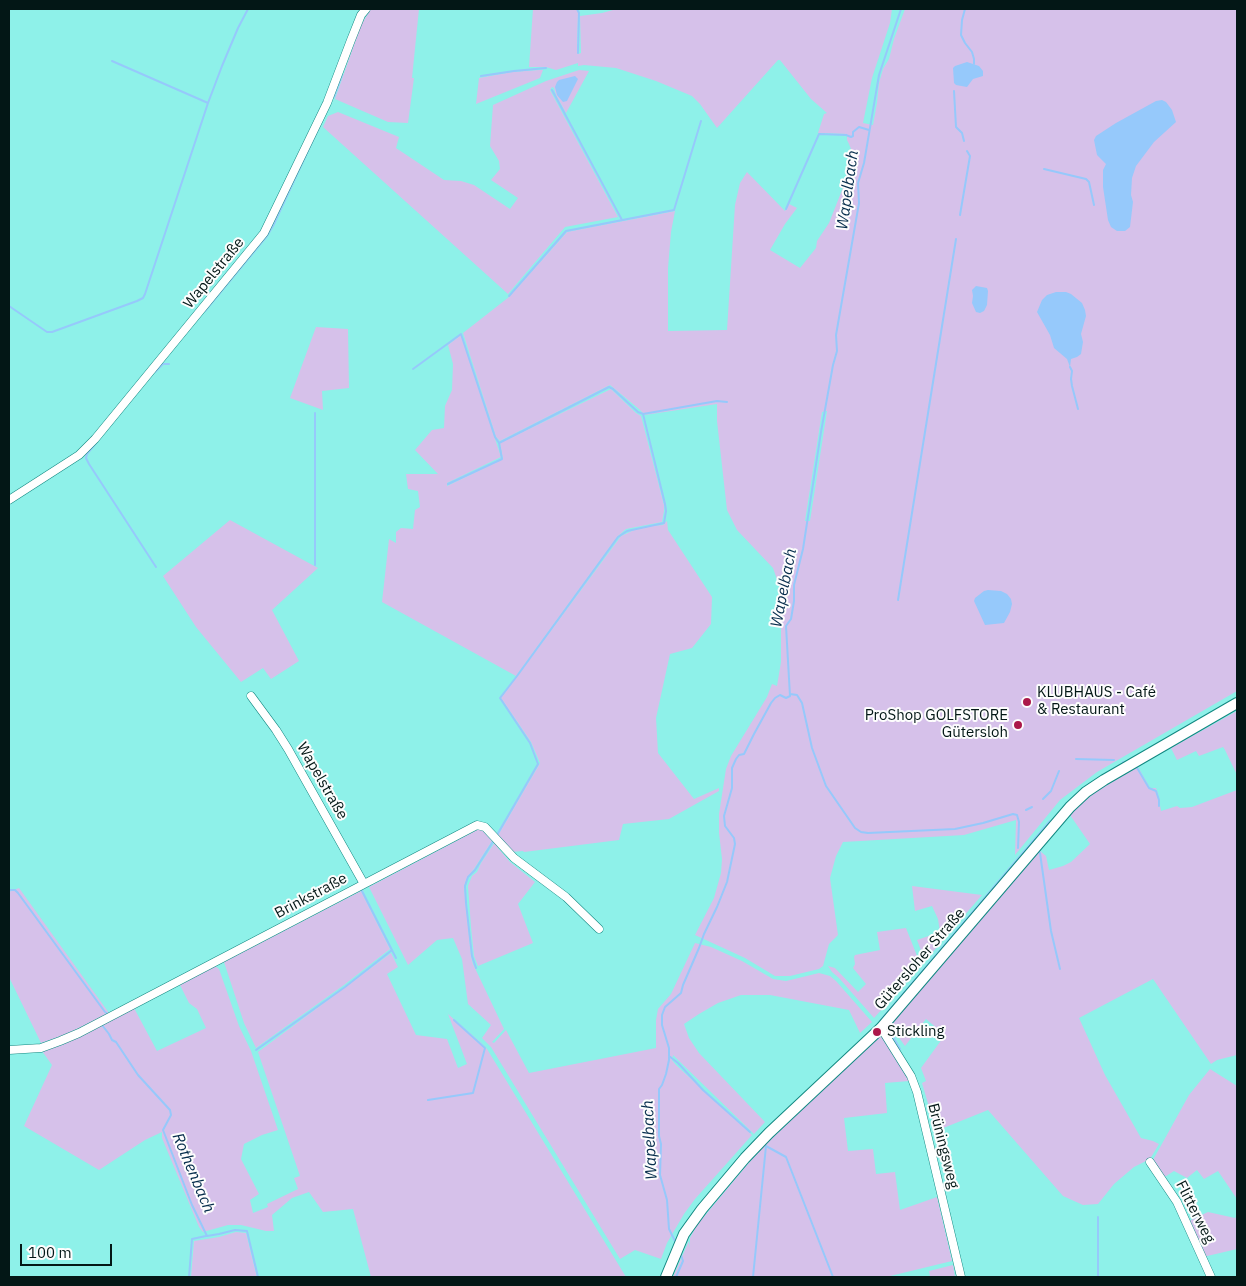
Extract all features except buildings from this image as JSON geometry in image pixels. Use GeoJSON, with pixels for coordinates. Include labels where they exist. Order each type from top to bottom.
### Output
{"type":"FeatureCollection","features":[{"type":"Feature","properties":{"kind":"main road","name":"Gütersloher Straße"},"geometry":{"type":"LineString","coordinates":[[666,1277],[684,1234],[702,1209],[745,1158],[769,1132],[881,1028],[998,893],[1070,806],[1086,792],[1152,751],[1237,703]]}},
{"type":"Feature","properties":{"kind":"street","name":"Wapelstraße"},"geometry":{"type":"LineString","coordinates":[[9,500],[79,455],[95,439],[264,233],[327,103],[361,15],[366,9]]}},
{"type":"Feature","properties":{"kind":"street","name":"Wapelstraße"},"geometry":{"type":"LineString","coordinates":[[251,696],[288,749],[364,884]]}},
{"type":"Feature","properties":{"kind":"street","name":"Brinkstraße"},"geometry":{"type":"LineString","coordinates":[[9,1050],[41,1048],[74,1035],[477,825],[485,827],[514,858],[566,897],[599,929]]}},
{"type":"Feature","properties":{"kind":"street","name":"Brüningsweg"},"geometry":{"type":"LineString","coordinates":[[881,1028],[911,1076],[961,1277]]}},
{"type":"Feature","properties":{"kind":"street","name":"Flitterweg"},"geometry":{"type":"LineString","coordinates":[[1150,1162],[1177,1202],[1211,1277]]}},
{"type":"Feature","properties":{"kind":"shaded area"},"geometry":{"type":"Polygon","coordinates":[[[371,9],[419,9],[412,78],[414,78],[408,123],[388,122],[335,99],[361,25],[371,9]]]}},
{"type":"Feature","properties":{"kind":"shaded area"},"geometry":{"type":"Polygon","coordinates":[[[533,9],[577,9],[578,54],[581,53],[580,16],[602,13],[613,9],[892,9],[890,23],[872,78],[863,123],[873,125],[879,83],[905,9],[1237,9],[1237,691],[1097,772],[1060,800],[1015,855],[1016,820],[964,835],[843,842],[836,856],[830,878],[838,935],[829,944],[823,966],[819,969],[790,976],[775,976],[745,958],[695,935],[714,898],[721,873],[719,814],[726,769],[731,756],[767,697],[772,684],[777,686],[781,662],[781,591],[773,568],[737,530],[727,510],[717,421],[717,404],[645,415],[610,385],[500,441],[496,437],[463,333],[509,297],[567,232],[675,211],[668,268],[668,331],[727,330],[735,205],[740,183],[747,172],[785,211],[789,204],[797,208],[770,250],[800,268],[816,248],[817,241],[829,223],[846,180],[851,149],[847,140],[847,134],[818,133],[824,114],[827,113],[811,99],[780,60],[717,128],[692,96],[656,81],[616,68],[578,66],[578,63],[556,70],[546,67],[529,67],[533,9]],[[827,411],[822,412],[805,521],[810,521],[827,411]]]}},
{"type":"Feature","properties":{"kind":"shaded area"},"geometry":{"type":"Polygon","coordinates":[[[543,70],[540,78],[476,104],[479,78],[512,72],[543,70]]]}},
{"type":"Feature","properties":{"kind":"shaded area"},"geometry":{"type":"Polygon","coordinates":[[[579,70],[589,71],[566,113],[554,88],[552,87],[550,90],[618,217],[565,227],[508,294],[323,127],[328,116],[338,112],[399,137],[396,148],[444,180],[461,181],[474,185],[510,209],[518,198],[491,180],[500,169],[499,161],[490,146],[493,105],[546,81],[579,70]]]}},
{"type":"Feature","properties":{"kind":"shaded area"},"geometry":{"type":"Polygon","coordinates":[[[316,327],[348,329],[349,388],[322,391],[323,410],[290,398],[316,327]]]}},
{"type":"Feature","properties":{"kind":"shaded area"},"geometry":{"type":"Polygon","coordinates":[[[461,335],[501,457],[447,483],[447,486],[503,459],[500,443],[611,389],[641,416],[664,505],[662,522],[626,529],[617,537],[516,676],[382,602],[389,539],[396,543],[396,532],[401,528],[413,529],[415,510],[420,507],[418,491],[408,489],[406,474],[438,474],[415,450],[432,430],[444,428],[445,406],[452,390],[453,364],[448,345],[461,335]]]}},
{"type":"Feature","properties":{"kind":"shaded area"},"geometry":{"type":"Polygon","coordinates":[[[230,520],[318,568],[272,610],[299,661],[271,679],[263,668],[241,682],[196,627],[163,576],[230,520]]]}},
{"type":"Feature","properties":{"kind":"shaded area"},"geometry":{"type":"Polygon","coordinates":[[[667,521],[668,530],[712,597],[711,624],[692,648],[670,654],[656,718],[658,753],[694,799],[719,788],[719,791],[669,819],[623,824],[619,840],[511,852],[497,837],[540,763],[531,742],[501,698],[621,536],[634,530],[663,525],[667,521]]]}},
{"type":"Feature","properties":{"kind":"shaded area"},"geometry":{"type":"Polygon","coordinates":[[[1237,711],[1237,775],[1223,747],[1199,756],[1196,751],[1177,760],[1171,748],[1237,711]]]}},
{"type":"Feature","properties":{"kind":"shaded area"},"geometry":{"type":"Polygon","coordinates":[[[1138,767],[1150,788],[1156,788],[1161,811],[1177,806],[1180,808],[1192,807],[1237,790],[1237,1055],[1217,1060],[1211,1064],[1153,979],[1079,1018],[1105,1075],[1141,1138],[1159,1144],[1150,1159],[1134,1167],[1114,1184],[1098,1204],[1083,1205],[1063,1196],[988,1110],[936,1131],[922,1083],[926,1081],[921,1068],[945,1035],[926,1019],[905,1046],[892,1028],[892,1021],[1040,851],[1046,856],[1049,870],[1071,862],[1090,844],[1070,815],[1095,792],[1138,767]]]}},
{"type":"Feature","properties":{"kind":"shaded area"},"geometry":{"type":"Polygon","coordinates":[[[479,829],[492,841],[467,878],[464,887],[471,956],[504,1029],[492,1042],[494,1043],[506,1030],[529,1073],[656,1048],[658,1009],[671,994],[695,943],[711,947],[742,961],[773,979],[786,981],[819,973],[830,976],[872,1022],[860,1033],[849,1010],[770,995],[741,995],[718,1003],[684,1024],[689,1038],[699,1053],[765,1122],[754,1134],[673,1055],[672,1060],[676,1065],[752,1135],[695,1199],[667,1243],[661,1259],[635,1250],[620,1259],[491,1047],[482,1038],[491,1025],[468,1004],[462,959],[453,938],[437,940],[408,965],[369,887],[479,829]]]}},
{"type":"Feature","properties":{"kind":"shaded area"},"geometry":{"type":"Polygon","coordinates":[[[495,842],[510,862],[535,882],[518,904],[533,943],[478,966],[474,956],[468,886],[472,876],[477,872],[495,842]]]}},
{"type":"Feature","properties":{"kind":"shaded area"},"geometry":{"type":"Polygon","coordinates":[[[912,886],[982,895],[925,961],[917,940],[940,932],[938,919],[932,906],[915,911],[912,886]]]}},
{"type":"Feature","properties":{"kind":"shaded area"},"geometry":{"type":"Polygon","coordinates":[[[19,888],[109,1013],[67,1034],[41,1043],[9,977],[9,892],[19,888]]]}},
{"type":"Feature","properties":{"kind":"shaded area"},"geometry":{"type":"Polygon","coordinates":[[[361,891],[390,949],[344,985],[256,1048],[244,1023],[224,962],[361,891]]]}},
{"type":"Feature","properties":{"kind":"shaded area"},"geometry":{"type":"Polygon","coordinates":[[[906,928],[921,966],[874,1018],[828,966],[835,968],[858,992],[866,984],[853,968],[855,955],[880,950],[877,932],[906,928]]]}},
{"type":"Feature","properties":{"kind":"shaded area"},"geometry":{"type":"Polygon","coordinates":[[[391,953],[398,967],[387,974],[416,1035],[447,1039],[458,1068],[467,1064],[448,1014],[487,1049],[626,1277],[371,1277],[353,1209],[323,1212],[309,1192],[292,1198],[272,1215],[274,1231],[241,1225],[228,1225],[203,1232],[199,1227],[162,1138],[162,1132],[145,1140],[99,1170],[24,1126],[52,1065],[42,1051],[62,1045],[134,1008],[157,1051],[206,1028],[197,1009],[189,1003],[180,985],[215,966],[219,969],[239,1026],[251,1051],[278,1130],[244,1144],[241,1159],[259,1194],[250,1200],[253,1213],[268,1207],[267,1204],[298,1189],[294,1178],[300,1176],[258,1052],[391,953]]]}},
{"type":"Feature","properties":{"kind":"shaded area"},"geometry":{"type":"Polygon","coordinates":[[[881,1035],[909,1081],[885,1083],[887,1113],[844,1118],[848,1151],[873,1149],[876,1174],[895,1172],[900,1210],[937,1197],[952,1261],[886,1277],[673,1277],[689,1241],[690,1248],[690,1238],[697,1225],[747,1165],[766,1144],[881,1035]]]}},
{"type":"Feature","properties":{"kind":"shaded area"},"geometry":{"type":"Polygon","coordinates":[[[1210,1069],[1237,1086],[1237,1199],[1218,1171],[1204,1179],[1197,1170],[1187,1178],[1174,1171],[1163,1178],[1153,1160],[1189,1095],[1210,1069]]]}},
{"type":"Feature","properties":{"kind":"shaded area"},"geometry":{"type":"Polygon","coordinates":[[[1208,1212],[1235,1218],[1237,1216],[1237,1249],[1203,1257],[1189,1221],[1208,1212]]]}},
{"type":"Feature","properties":{"kind":"shaded area"},"geometry":{"type":"Polygon","coordinates":[[[236,1232],[246,1233],[257,1277],[191,1277],[194,1241],[236,1232]]]}},
{"type":"Feature","properties":{"kind":"shaded area"},"geometry":{"type":"Polygon","coordinates":[[[953,1265],[955,1277],[930,1277],[929,1271],[953,1265]]]}},
{"type":"Feature","properties":{"kind":"water"},"geometry":{"type":"Polygon","coordinates":[[[967,62],[979,66],[983,71],[983,76],[973,79],[967,87],[956,85],[954,83],[953,68],[967,62]]]}},
{"type":"Feature","properties":{"kind":"water"},"geometry":{"type":"Polygon","coordinates":[[[575,76],[578,79],[567,101],[563,102],[557,95],[555,87],[557,82],[575,76]]]}},
{"type":"Feature","properties":{"kind":"water"},"geometry":{"type":"Polygon","coordinates":[[[1162,100],[1172,110],[1176,122],[1154,142],[1136,166],[1132,178],[1131,195],[1133,202],[1130,227],[1125,231],[1117,231],[1111,227],[1108,220],[1103,187],[1103,170],[1106,164],[1097,155],[1094,140],[1096,136],[1116,123],[1156,101],[1162,100]]]}},
{"type":"Feature","properties":{"kind":"water"},"geometry":{"type":"Polygon","coordinates":[[[976,286],[987,288],[988,291],[987,305],[984,311],[980,313],[976,312],[972,303],[972,290],[976,286]]]}},
{"type":"Feature","properties":{"kind":"water"},"geometry":{"type":"Polygon","coordinates":[[[1056,292],[1071,294],[1082,303],[1085,310],[1086,316],[1081,334],[1083,342],[1081,354],[1071,359],[1070,367],[1067,359],[1054,348],[1050,335],[1037,312],[1042,300],[1047,295],[1056,292]]]}},
{"type":"Feature","properties":{"kind":"water"},"geometry":{"type":"Polygon","coordinates":[[[988,590],[1001,591],[1011,599],[1010,612],[1004,623],[985,625],[974,601],[975,598],[988,590]]]}},
{"type":"Feature","properties":{"kind":"waterway"},"geometry":{"type":"LineString","coordinates":[[9,306],[47,332],[52,332],[143,298],[208,103],[238,28],[248,9]]}},
{"type":"Feature","properties":{"kind":"waterway"},"geometry":{"type":"LineString","coordinates":[[577,9],[579,13],[578,53]]}},
{"type":"Feature","properties":{"kind":"waterway","name":"Wapelbach"},"geometry":{"type":"LineString","coordinates":[[676,1243],[669,1229],[667,1200],[660,1175],[659,1089],[666,1074],[669,1060],[669,1048],[662,1025],[662,1015],[665,1007],[681,993],[727,882],[735,844],[734,838],[725,826],[724,816],[732,788],[732,768],[739,755],[744,754],[775,698],[780,695],[786,698],[790,696],[786,626],[791,619],[794,585],[803,549],[821,432],[837,351],[836,335],[859,203],[858,183],[864,163],[879,75],[901,9]]}},
{"type":"Feature","properties":{"kind":"waterway"},"geometry":{"type":"LineString","coordinates":[[965,9],[961,35],[972,52],[974,64]]}},
{"type":"Feature","properties":{"kind":"waterway"},"geometry":{"type":"LineString","coordinates":[[112,61],[208,103]]}},
{"type":"Feature","properties":{"kind":"waterway"},"geometry":{"type":"LineString","coordinates":[[481,76],[546,68]]}},
{"type":"Feature","properties":{"kind":"waterway"},"geometry":{"type":"LineString","coordinates":[[334,97],[342,75]]}},
{"type":"Feature","properties":{"kind":"waterway"},"geometry":{"type":"LineString","coordinates":[[552,90],[622,220]]}},
{"type":"Feature","properties":{"kind":"waterway"},"geometry":{"type":"LineString","coordinates":[[954,91],[956,127],[962,133],[964,141]]}},
{"type":"Feature","properties":{"kind":"waterway"},"geometry":{"type":"LineString","coordinates":[[509,296],[566,231],[674,210],[701,121]]}},
{"type":"Feature","properties":{"kind":"waterway"},"geometry":{"type":"LineString","coordinates":[[205,311],[267,236],[319,127]]}},
{"type":"Feature","properties":{"kind":"waterway"},"geometry":{"type":"LineString","coordinates":[[786,209],[819,134],[846,135],[851,137],[853,132],[859,127],[869,130]]}},
{"type":"Feature","properties":{"kind":"waterway"},"geometry":{"type":"LineString","coordinates":[[960,215],[970,156],[967,151]]}},
{"type":"Feature","properties":{"kind":"waterway"},"geometry":{"type":"LineString","coordinates":[[1044,169],[1086,179],[1089,182],[1094,205]]}},
{"type":"Feature","properties":{"kind":"waterway"},"geometry":{"type":"LineString","coordinates":[[898,600],[956,239]]}},
{"type":"Feature","properties":{"kind":"waterway"},"geometry":{"type":"LineString","coordinates":[[413,369],[461,334],[495,437],[499,443],[609,387],[638,412],[643,414],[717,401],[727,402]]}},
{"type":"Feature","properties":{"kind":"waterway"},"geometry":{"type":"LineString","coordinates":[[155,372],[163,364],[169,364]]}},
{"type":"Feature","properties":{"kind":"waterway"},"geometry":{"type":"LineString","coordinates":[[1070,367],[1072,371],[1072,386],[1078,409]]}},
{"type":"Feature","properties":{"kind":"waterway"},"geometry":{"type":"LineString","coordinates":[[315,413],[315,565]]}},
{"type":"Feature","properties":{"kind":"waterway"},"geometry":{"type":"LineString","coordinates":[[497,835],[538,764],[530,743],[500,698],[618,537],[627,531],[664,523],[665,504],[643,414]]}},
{"type":"Feature","properties":{"kind":"waterway"},"geometry":{"type":"LineString","coordinates":[[96,443],[86,458],[156,567]]}},
{"type":"Feature","properties":{"kind":"waterway"},"geometry":{"type":"LineString","coordinates":[[448,484],[502,459],[499,443]]}},
{"type":"Feature","properties":{"kind":"waterway"},"geometry":{"type":"LineString","coordinates":[[790,694],[797,695],[802,703],[812,748],[826,786],[855,828],[861,832],[868,833],[955,829],[1013,814],[1017,815],[1019,822],[1018,848]]}},
{"type":"Feature","properties":{"kind":"waterway"},"geometry":{"type":"LineString","coordinates":[[1076,759],[1114,760]]}},
{"type":"Feature","properties":{"kind":"waterway"},"geometry":{"type":"LineString","coordinates":[[1136,766],[1149,788],[1156,791],[1159,806]]}},
{"type":"Feature","properties":{"kind":"waterway"},"geometry":{"type":"LineString","coordinates":[[1043,799],[1051,791],[1059,771]]}},
{"type":"Feature","properties":{"kind":"waterway"},"geometry":{"type":"LineString","coordinates":[[1026,810],[1032,807]]}},
{"type":"Feature","properties":{"kind":"waterway"},"geometry":{"type":"LineString","coordinates":[[880,1021],[1050,821]]}},
{"type":"Feature","properties":{"kind":"waterway"},"geometry":{"type":"LineString","coordinates":[[476,968],[472,956],[465,886],[468,877],[475,870],[494,840]]}},
{"type":"Feature","properties":{"kind":"waterway"},"geometry":{"type":"LineString","coordinates":[[1038,851],[1040,853],[1051,931],[1060,969]]}},
{"type":"Feature","properties":{"kind":"waterway"},"geometry":{"type":"LineString","coordinates":[[361,889],[396,958]]}},
{"type":"Feature","properties":{"kind":"waterway","name":"Rothenbach"},"geometry":{"type":"LineString","coordinates":[[9,890],[15,890],[18,893],[108,1014]]}},
{"type":"Feature","properties":{"kind":"waterway"},"geometry":{"type":"LineString","coordinates":[[256,1050],[345,987],[392,950]]}},
{"type":"Feature","properties":{"kind":"waterway"},"geometry":{"type":"LineString","coordinates":[[428,1100],[473,1093],[485,1048],[454,1020]]}},
{"type":"Feature","properties":{"kind":"waterway","name":"Rothenbach"},"geometry":{"type":"LineString","coordinates":[[102,1025],[138,1075],[170,1110],[171,1115],[163,1130],[192,1205],[207,1236],[235,1230],[247,1231],[258,1277]]}},
{"type":"Feature","properties":{"kind":"waterway"},"geometry":{"type":"LineString","coordinates":[[889,1026],[889,1030],[900,1049]]}},
{"type":"Feature","properties":{"kind":"waterway"},"geometry":{"type":"LineString","coordinates":[[669,1056],[703,1090],[750,1132]]}},
{"type":"Feature","properties":{"kind":"waterway"},"geometry":{"type":"LineString","coordinates":[[753,1277],[766,1146],[786,1157],[833,1277]]}},
{"type":"Feature","properties":{"kind":"waterway"},"geometry":{"type":"LineString","coordinates":[[1098,1217],[1098,1277]]}},
{"type":"Feature","properties":{"kind":"waterway"},"geometry":{"type":"LineString","coordinates":[[189,1277],[192,1239],[206,1236]]}},
{"type":"Feature","properties":{"kind":"waterway","name":"Wapelbach"},"geometry":{"type":"LineString","coordinates":[[676,1277],[683,1261],[680,1252]]}},
{"type":"Feature","properties":{"kind":"place","name":"KLUBHAUS - Café & Restaurant"},"geometry":{"type":"Point","coordinates":[1027,702]}},
{"type":"Feature","properties":{"kind":"place","name":"ProShop GOLFSTORE Gütersloh"},"geometry":{"type":"Point","coordinates":[1018,725]}},
{"type":"Feature","properties":{"kind":"place","name":"Stickling"},"geometry":{"type":"Point","coordinates":[877,1032]}}]}
